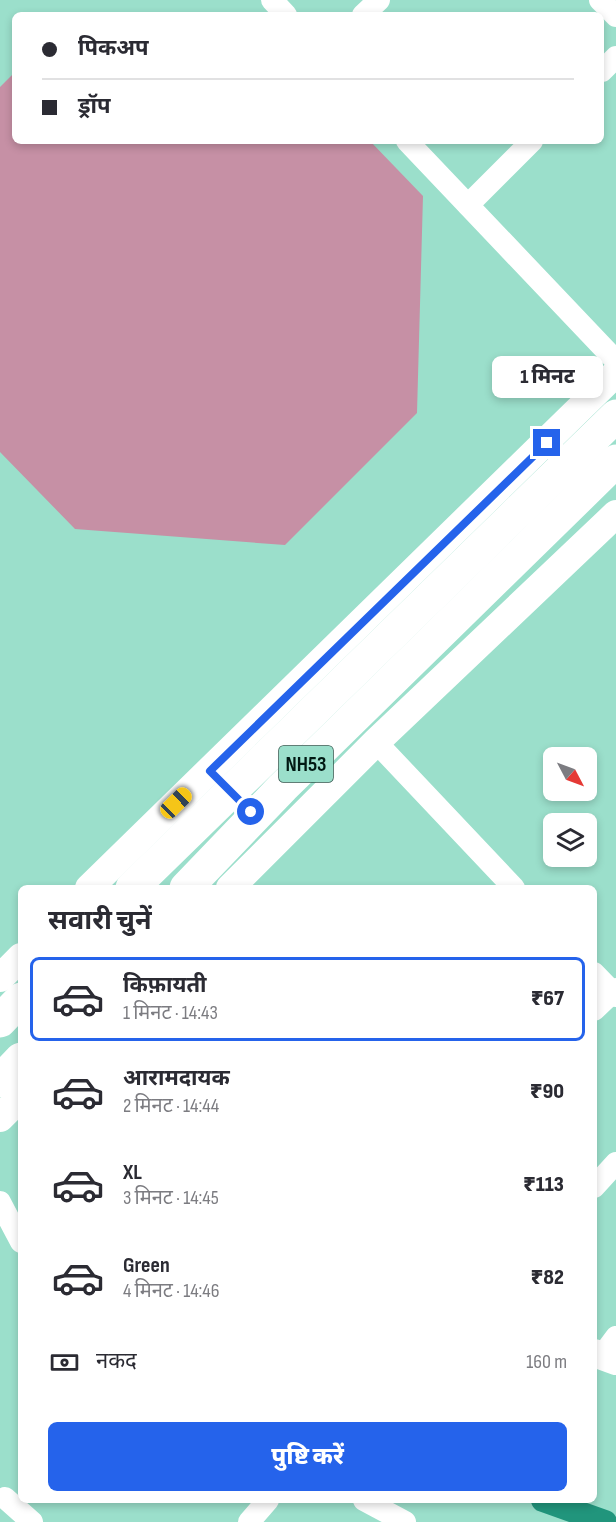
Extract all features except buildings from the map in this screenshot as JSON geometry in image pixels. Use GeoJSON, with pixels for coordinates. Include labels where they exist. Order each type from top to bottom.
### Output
{"type":"FeatureCollection","features":[{"type":"Feature","properties":{"kind":"highway","name":"NH53"},"geometry":{"type":"LineString","coordinates":[[135,885],[616,416]]}},
{"type":"Feature","properties":{"kind":"highway","name":"NH53"},"geometry":{"type":"LineString","coordinates":[[189,885],[283,787],[616,461]]}},
{"type":"Feature","properties":{"kind":"highway"},"geometry":{"type":"LineString","coordinates":[[0,1021],[18,1002]]}},
{"type":"Feature","properties":{"kind":"highway"},"geometry":{"type":"LineString","coordinates":[[8,1096],[18,1068]]}},
{"type":"Feature","properties":{"kind":"street"},"geometry":{"type":"LineString","coordinates":[[272,0],[283,12]]}},
{"type":"Feature","properties":{"kind":"street"},"geometry":{"type":"LineString","coordinates":[[366,12],[379,0]]}},
{"type":"Feature","properties":{"kind":"street"},"geometry":{"type":"LineString","coordinates":[[600,0],[616,16]]}},
{"type":"Feature","properties":{"kind":"street"},"geometry":{"type":"LineString","coordinates":[[604,69],[616,57]]}},
{"type":"Feature","properties":{"kind":"street"},"geometry":{"type":"LineString","coordinates":[[410,144],[616,361]]}},
{"type":"Feature","properties":{"kind":"street"},"geometry":{"type":"LineString","coordinates":[[468,205],[529,144]]}},
{"type":"Feature","properties":{"kind":"street"},"geometry":{"type":"LineString","coordinates":[[92,885],[616,373]]}},
{"type":"Feature","properties":{"kind":"street"},"geometry":{"type":"LineString","coordinates":[[233,885],[376,742],[616,514]]}},
{"type":"Feature","properties":{"kind":"street"},"geometry":{"type":"LineString","coordinates":[[376,742],[511,885]]}},
{"type":"Feature","properties":{"kind":"street"},"geometry":{"type":"LineString","coordinates":[[210,771],[278,840]]}},
{"type":"Feature","properties":{"kind":"street"},"geometry":{"type":"LineString","coordinates":[[0,978],[18,960]]}},
{"type":"Feature","properties":{"kind":"street"},"geometry":{"type":"LineString","coordinates":[[597,976],[615,992],[597,1007]]}},
{"type":"Feature","properties":{"kind":"street"},"geometry":{"type":"LineString","coordinates":[[597,1184],[616,1163]]}},
{"type":"Feature","properties":{"kind":"street"},"geometry":{"type":"LineString","coordinates":[[0,1202],[18,1236]]}},
{"type":"Feature","properties":{"kind":"street"},"geometry":{"type":"LineString","coordinates":[[5,1498],[32,1522]]}},
{"type":"Feature","properties":{"kind":"street"},"geometry":{"type":"LineString","coordinates":[[249,1522],[265,1503]]}},
{"type":"Feature","properties":{"kind":"street"},"geometry":{"type":"LineString","coordinates":[[370,1503],[405,1522]]}},
{"type":"Feature","properties":{"kind":"shaded area"},"geometry":{"type":"Polygon","coordinates":[[[12,75],[12,144],[373,144],[423,196],[417,413],[285,545],[75,529],[0,452],[0,87],[12,75]]]}},
{"type":"Feature","properties":{"kind":"waterway"},"geometry":{"type":"LineString","coordinates":[[551,1503],[605,1522]]}},
{"type":"Feature","properties":{"kind":"route"},"geometry":{"type":"LineString","coordinates":[[251,812],[210,771],[547,443]]}}]}
